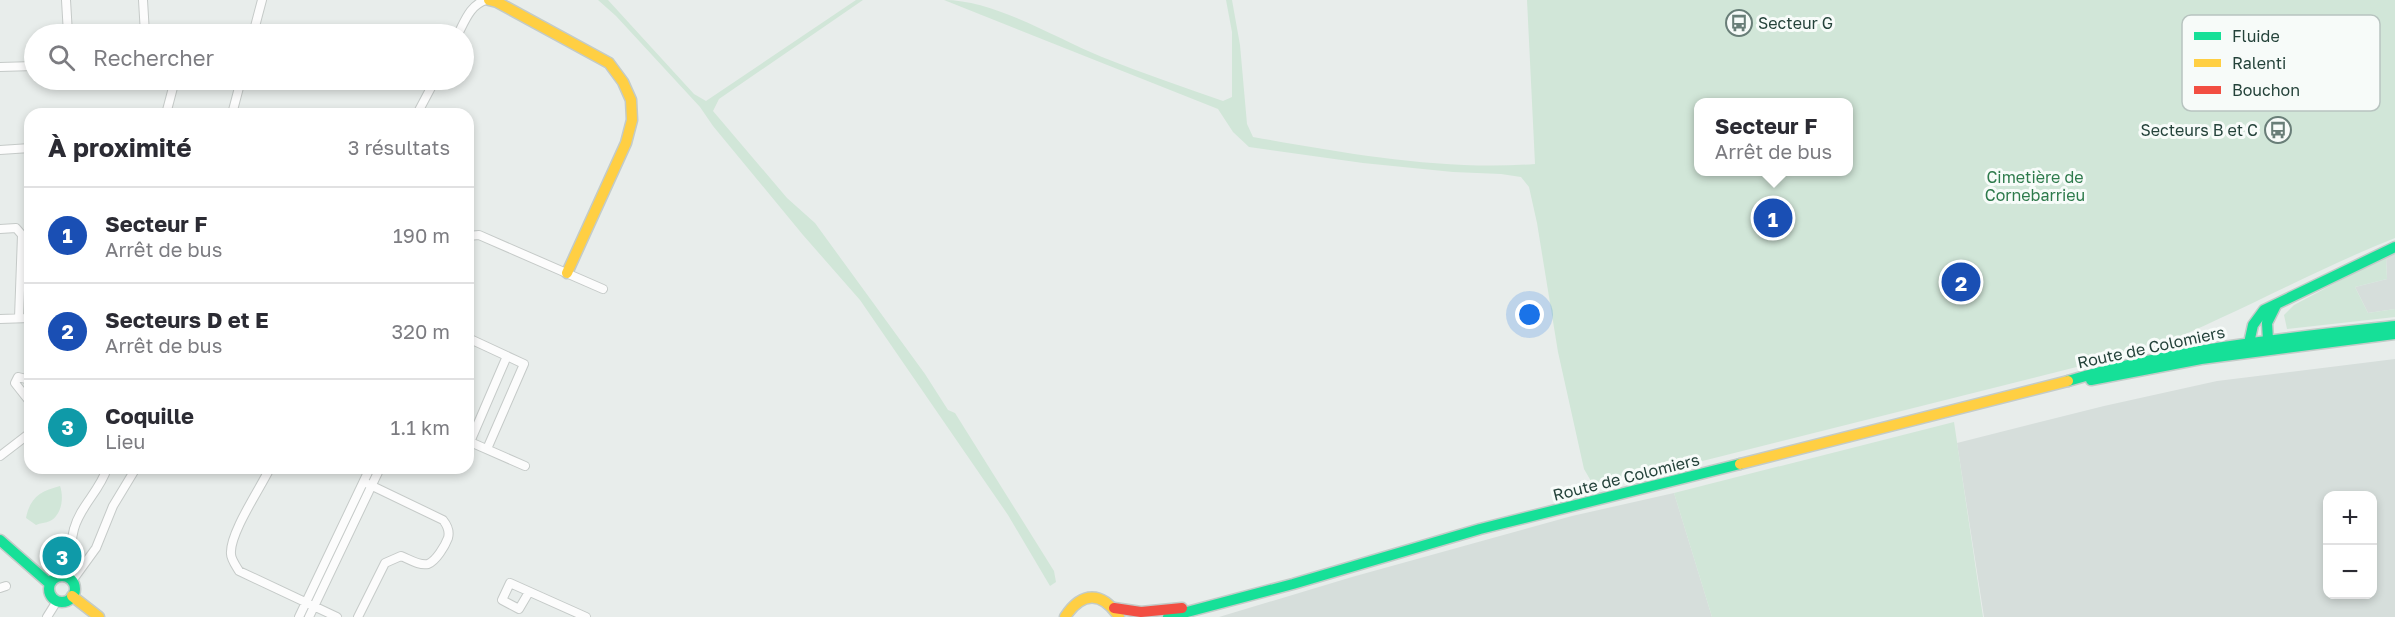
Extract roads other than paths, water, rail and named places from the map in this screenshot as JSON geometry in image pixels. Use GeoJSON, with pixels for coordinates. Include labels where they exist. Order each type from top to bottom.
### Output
{"type":"FeatureCollection","features":[{"type":"Feature","properties":{"kind":"main road"},"geometry":{"type":"LineString","coordinates":[[488,0],[497,2],[609,63],[622,77],[630,93],[633,111],[626,142],[567,273]]}},
{"type":"Feature","properties":{"kind":"main road","name":"Route de Colomiers"},"geometry":{"type":"LineString","coordinates":[[1168,617],[1480,529],[2046,388],[2138,362],[2202,349],[2253,346],[2250,331],[2264,310],[2395,247]]}},
{"type":"Feature","properties":{"kind":"main road"},"geometry":{"type":"LineString","coordinates":[[2268,340],[2267,323],[2277,304]]}},
{"type":"Feature","properties":{"kind":"main road"},"geometry":{"type":"LineString","coordinates":[[2253,346],[2268,340],[2395,326]]}},
{"type":"Feature","properties":{"kind":"main road"},"geometry":{"type":"LineString","coordinates":[[2253,346],[2395,334]]}},
{"type":"Feature","properties":{"kind":"main road"},"geometry":{"type":"LineString","coordinates":[[0,540],[50,584]]}},
{"type":"Feature","properties":{"kind":"main road"},"geometry":{"type":"LineString","coordinates":[[61,576],[72,581],[75,589],[67,601],[57,601],[50,593],[50,584],[56,578],[61,576]]}},
{"type":"Feature","properties":{"kind":"main road"},"geometry":{"type":"LineString","coordinates":[[72,596],[99,617]]}},
{"type":"Feature","properties":{"kind":"main road","name":"Route de Colomiers"},"geometry":{"type":"LineString","coordinates":[[1064,617],[1070,607],[1087,598],[1107,601],[1117,612],[1215,605]]}},
{"type":"Feature","properties":{"kind":"street"},"geometry":{"type":"LineString","coordinates":[[66,0],[67,24]]}},
{"type":"Feature","properties":{"kind":"street"},"geometry":{"type":"LineString","coordinates":[[143,0],[144,24]]}},
{"type":"Feature","properties":{"kind":"street"},"geometry":{"type":"LineString","coordinates":[[256,24],[262,0]]}},
{"type":"Feature","properties":{"kind":"street"},"geometry":{"type":"LineString","coordinates":[[463,24],[471,9],[479,2],[488,0]]}},
{"type":"Feature","properties":{"kind":"street"},"geometry":{"type":"LineString","coordinates":[[0,67],[24,66]]}},
{"type":"Feature","properties":{"kind":"street"},"geometry":{"type":"LineString","coordinates":[[168,108],[172,90]]}},
{"type":"Feature","properties":{"kind":"street"},"geometry":{"type":"LineString","coordinates":[[234,108],[238,90]]}},
{"type":"Feature","properties":{"kind":"street"},"geometry":{"type":"LineString","coordinates":[[420,108],[430,90]]}},
{"type":"Feature","properties":{"kind":"street"},"geometry":{"type":"LineString","coordinates":[[0,150],[24,148]]}},
{"type":"Feature","properties":{"kind":"street"},"geometry":{"type":"LineString","coordinates":[[0,229],[16,228],[22,235],[19,318]]}},
{"type":"Feature","properties":{"kind":"street"},"geometry":{"type":"LineString","coordinates":[[474,235],[479,235],[603,288]]}},
{"type":"Feature","properties":{"kind":"street"},"geometry":{"type":"LineString","coordinates":[[0,318],[24,318]]}},
{"type":"Feature","properties":{"kind":"street"},"geometry":{"type":"LineString","coordinates":[[474,341],[524,364],[487,450]]}},
{"type":"Feature","properties":{"kind":"street"},"geometry":{"type":"LineString","coordinates":[[474,430],[507,356]]}},
{"type":"Feature","properties":{"kind":"street"},"geometry":{"type":"LineString","coordinates":[[24,378],[18,377],[15,383],[24,394]]}},
{"type":"Feature","properties":{"kind":"street"},"geometry":{"type":"LineString","coordinates":[[0,456],[24,438]]}},
{"type":"Feature","properties":{"kind":"street"},"geometry":{"type":"LineString","coordinates":[[474,444],[525,466]]}},
{"type":"Feature","properties":{"kind":"street"},"geometry":{"type":"LineString","coordinates":[[61,576],[73,561],[71,540],[74,528],[83,508],[103,482],[105,474]]}},
{"type":"Feature","properties":{"kind":"street"},"geometry":{"type":"LineString","coordinates":[[72,581],[96,548],[113,506],[132,474]]}},
{"type":"Feature","properties":{"kind":"street"},"geometry":{"type":"LineString","coordinates":[[267,474],[242,521],[231,553],[239,571],[337,617]]}},
{"type":"Feature","properties":{"kind":"street"},"geometry":{"type":"LineString","coordinates":[[309,617],[368,483],[369,474]]}},
{"type":"Feature","properties":{"kind":"street"},"geometry":{"type":"LineString","coordinates":[[299,617],[368,483],[375,474]]}},
{"type":"Feature","properties":{"kind":"street"},"geometry":{"type":"LineString","coordinates":[[358,617],[385,563],[401,556],[420,564],[428,564],[435,560],[448,537],[448,527],[443,520],[368,483]]}},
{"type":"Feature","properties":{"kind":"street"},"geometry":{"type":"LineString","coordinates":[[529,592],[586,617]]}},
{"type":"Feature","properties":{"kind":"street"},"geometry":{"type":"LineString","coordinates":[[47,617],[57,601]]}},
{"type":"Feature","properties":{"kind":"place","name":"Secteur G"},"geometry":{"type":"Point","coordinates":[1739,23]}},
{"type":"Feature","properties":{"kind":"place","name":"Secteurs B et C"},"geometry":{"type":"Point","coordinates":[2278,130]}},
{"type":"Feature","properties":{"kind":"place","name":"Secteur F"},"geometry":{"type":"Point","coordinates":[1773,218]}},
{"type":"Feature","properties":{"kind":"place","name":"Secteurs D et E"},"geometry":{"type":"Point","coordinates":[1961,282]}},
{"type":"Feature","properties":{"kind":"place","name":"Coquille"},"geometry":{"type":"Point","coordinates":[62,556]}},
{"type":"Feature","properties":{"kind":"park label","name":"Cimetière de Cornebarrieu"},"geometry":{"type":"Point","coordinates":[2035,186]}}]}
